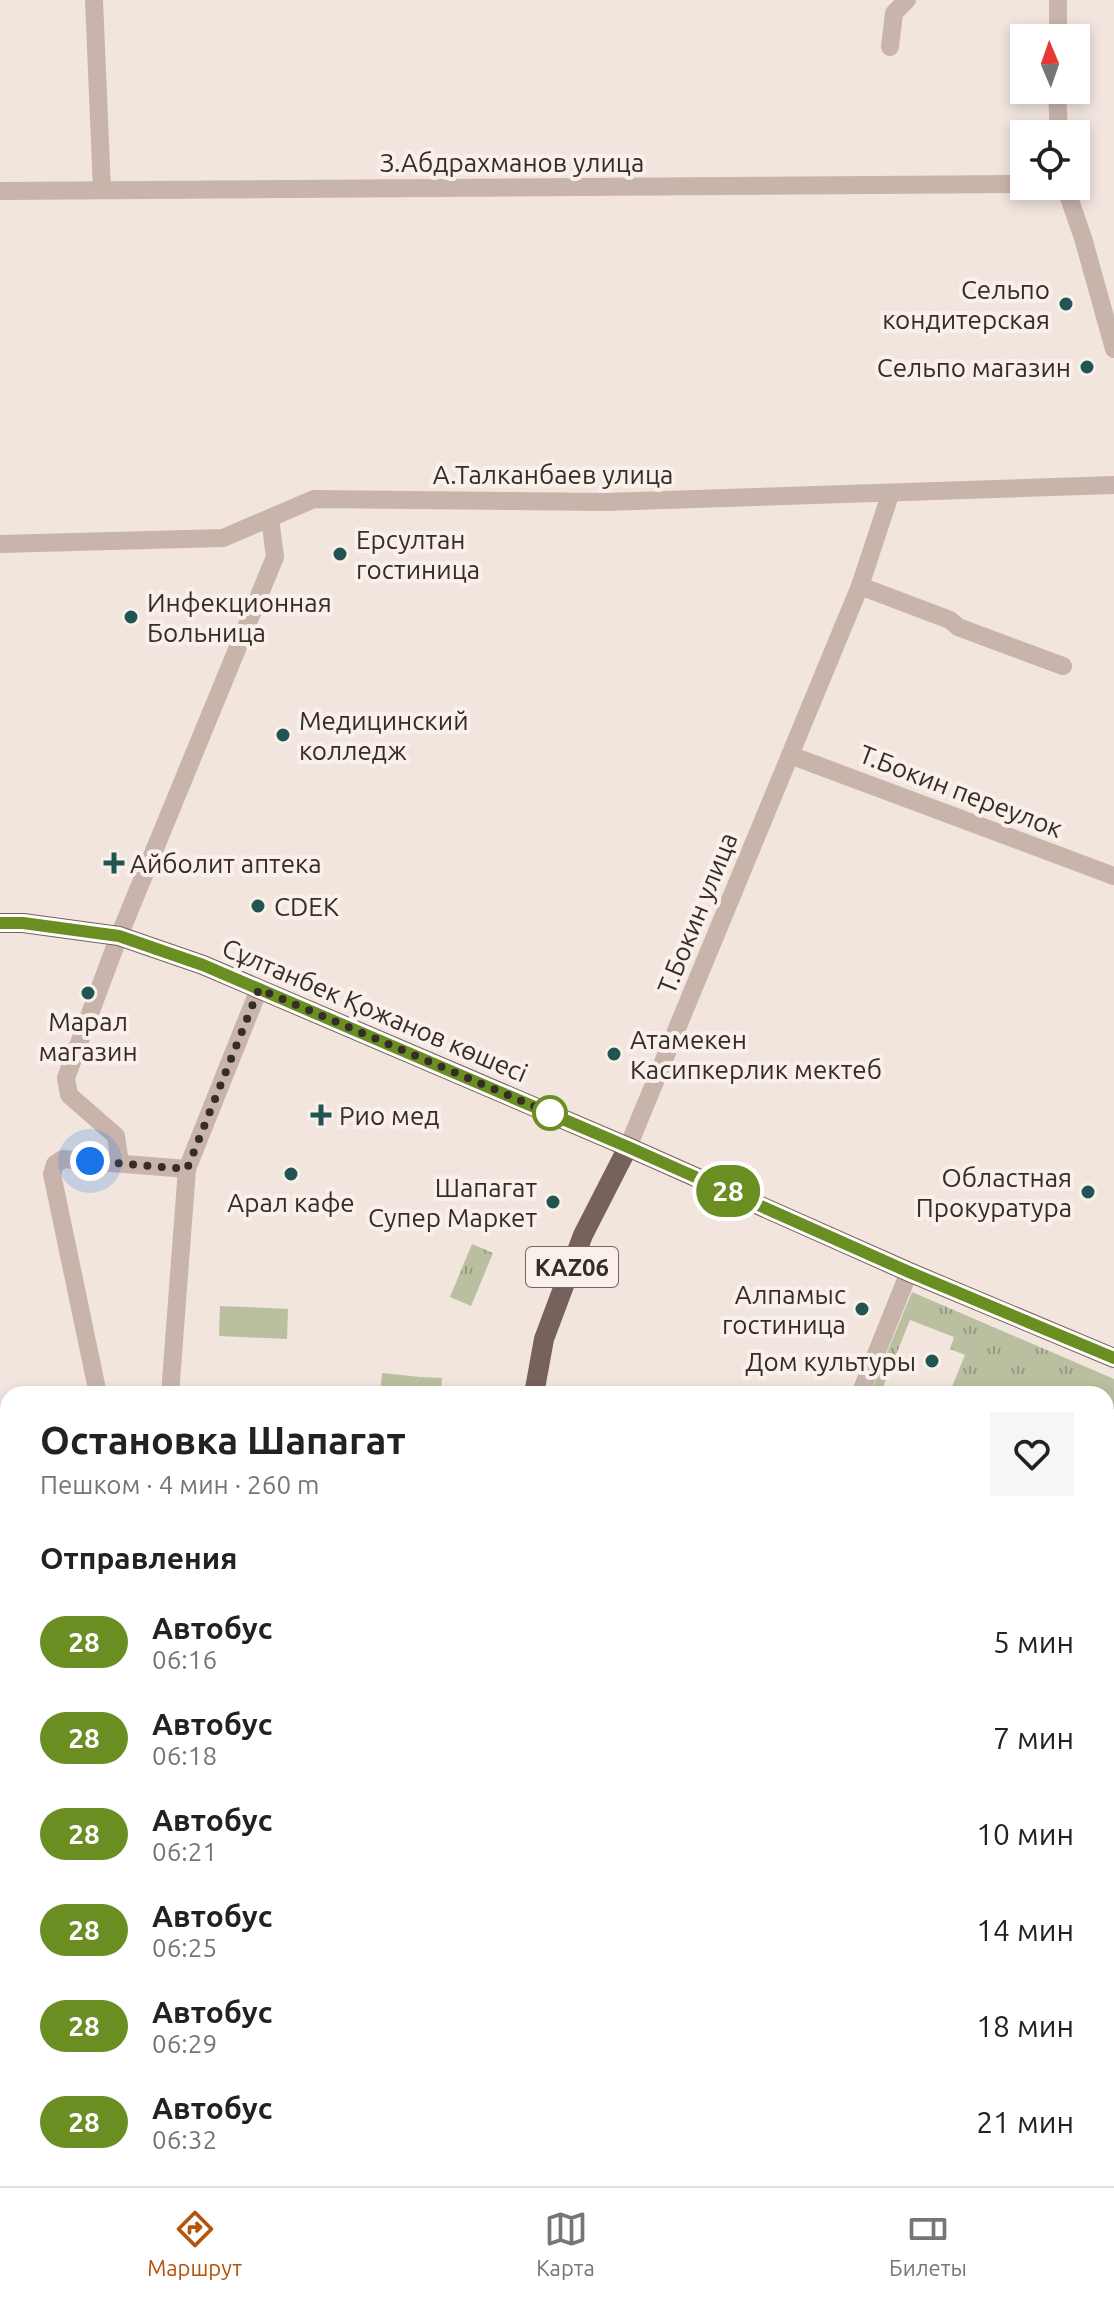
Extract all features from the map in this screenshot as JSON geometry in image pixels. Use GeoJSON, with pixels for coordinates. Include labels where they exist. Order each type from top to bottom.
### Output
{"type":"FeatureCollection","features":[{"type":"Feature","properties":{"kind":"main road","name":"Сұлтанбек Қожанов көшесі"},"geometry":{"type":"LineString","coordinates":[[0,923],[23,923],[119,936],[203,965],[1114,1358]]}},
{"type":"Feature","properties":{"kind":"main road","name":"Т.Бокин улица"},"geometry":{"type":"LineString","coordinates":[[535,1386],[544,1339],[583,1235],[628,1147]]}},
{"type":"Feature","properties":{"kind":"street"},"geometry":{"type":"LineString","coordinates":[[94,0],[102,190]]}},
{"type":"Feature","properties":{"kind":"street"},"geometry":{"type":"LineString","coordinates":[[890,47],[894,13],[907,0]]}},
{"type":"Feature","properties":{"kind":"street"},"geometry":{"type":"LineString","coordinates":[[1058,0],[1058,24]]}},
{"type":"Feature","properties":{"kind":"street","name":"З.Абдрахманов улица"},"geometry":{"type":"LineString","coordinates":[[0,191],[1010,184]]}},
{"type":"Feature","properties":{"kind":"street"},"geometry":{"type":"LineString","coordinates":[[1070,200],[1114,349]]}},
{"type":"Feature","properties":{"kind":"street","name":"А.Талканбаев улица"},"geometry":{"type":"LineString","coordinates":[[0,544],[223,538],[314,499],[605,502],[890,495],[1114,485]]}},
{"type":"Feature","properties":{"kind":"street","name":"Т.Бокин улица"},"geometry":{"type":"LineString","coordinates":[[628,1147],[860,586],[890,495]]}},
{"type":"Feature","properties":{"kind":"street"},"geometry":{"type":"LineString","coordinates":[[120,1163],[116,1136],[69,1095],[66,1078],[119,936],[275,557],[270,518]]}},
{"type":"Feature","properties":{"kind":"street"},"geometry":{"type":"LineString","coordinates":[[860,586],[1063,666]]}},
{"type":"Feature","properties":{"kind":"street","name":"Т.Бокин переулок"},"geometry":{"type":"LineString","coordinates":[[790,755],[1114,876]]}},
{"type":"Feature","properties":{"kind":"street"},"geometry":{"type":"LineString","coordinates":[[171,1386],[187,1169],[259,989]]}},
{"type":"Feature","properties":{"kind":"street"},"geometry":{"type":"LineString","coordinates":[[96,1386],[52,1174],[55,1164],[63,1159],[187,1169]]}},
{"type":"Feature","properties":{"kind":"street"},"geometry":{"type":"LineString","coordinates":[[863,1386],[909,1272]]}},
{"type":"Feature","properties":{"kind":"green space"},"geometry":{"type":"Polygon","coordinates":[[[472,1244],[493,1253],[471,1306],[450,1297],[472,1244]]]}},
{"type":"Feature","properties":{"kind":"green space"},"geometry":{"type":"Polygon","coordinates":[[[912,1292],[1114,1379],[1114,1386],[952,1386],[965,1355],[950,1349],[954,1337],[910,1320],[883,1386],[873,1386],[912,1292]]]}},
{"type":"Feature","properties":{"kind":"green space"},"geometry":{"type":"Polygon","coordinates":[[[220,1306],[288,1309],[287,1339],[219,1336],[220,1306]]]}},
{"type":"Feature","properties":{"kind":"green space"},"geometry":{"type":"Polygon","coordinates":[[[382,1373],[420,1377],[415,1386],[381,1386],[382,1373]]]}},
{"type":"Feature","properties":{"kind":"green space"},"geometry":{"type":"Polygon","coordinates":[[[420,1377],[442,1378],[442,1386],[415,1386],[420,1377]]]}},
{"type":"Feature","properties":{"kind":"bus line","name":"28"},"geometry":{"type":"LineString","coordinates":[[0,923],[23,923],[119,936],[203,965],[1114,1358]]}},
{"type":"Feature","properties":{"kind":"place","name":"Сельпо кондитерская"},"geometry":{"type":"Point","coordinates":[1066,304]}},
{"type":"Feature","properties":{"kind":"place","name":"Сельпо магазин"},"geometry":{"type":"Point","coordinates":[1087,367]}},
{"type":"Feature","properties":{"kind":"place","name":"Ерсултан гостиница"},"geometry":{"type":"Point","coordinates":[340,554]}},
{"type":"Feature","properties":{"kind":"place","name":"Инфекционная Больница"},"geometry":{"type":"Point","coordinates":[131,617]}},
{"type":"Feature","properties":{"kind":"place","name":"Медицинский колледж"},"geometry":{"type":"Point","coordinates":[283,735]}},
{"type":"Feature","properties":{"kind":"place","name":"Айболит аптека"},"geometry":{"type":"Point","coordinates":[114,863]}},
{"type":"Feature","properties":{"kind":"place","name":"CDEK"},"geometry":{"type":"Point","coordinates":[258,906]}},
{"type":"Feature","properties":{"kind":"place","name":"Марал магазин"},"geometry":{"type":"Point","coordinates":[88,993]}},
{"type":"Feature","properties":{"kind":"place","name":"Атамекен Касипкерлик мектеб"},"geometry":{"type":"Point","coordinates":[614,1054]}},
{"type":"Feature","properties":{"kind":"place","name":"Рио мед"},"geometry":{"type":"Point","coordinates":[321,1115]}},
{"type":"Feature","properties":{"kind":"place","name":"Арал кафе"},"geometry":{"type":"Point","coordinates":[291,1174]}},
{"type":"Feature","properties":{"kind":"place","name":"Областная Прокуратура"},"geometry":{"type":"Point","coordinates":[1088,1192]}},
{"type":"Feature","properties":{"kind":"place","name":"Шапагат Супер Маркет"},"geometry":{"type":"Point","coordinates":[553,1202]}},
{"type":"Feature","properties":{"kind":"place","name":"Алпамыс гостиница"},"geometry":{"type":"Point","coordinates":[862,1309]}},
{"type":"Feature","properties":{"kind":"place","name":"Дом культуры"},"geometry":{"type":"Point","coordinates":[932,1361]}},
{"type":"Feature","properties":{"kind":"route"},"geometry":{"type":"LineString","coordinates":[[90,1161],[187,1169],[259,989],[550,1113]]}}]}
